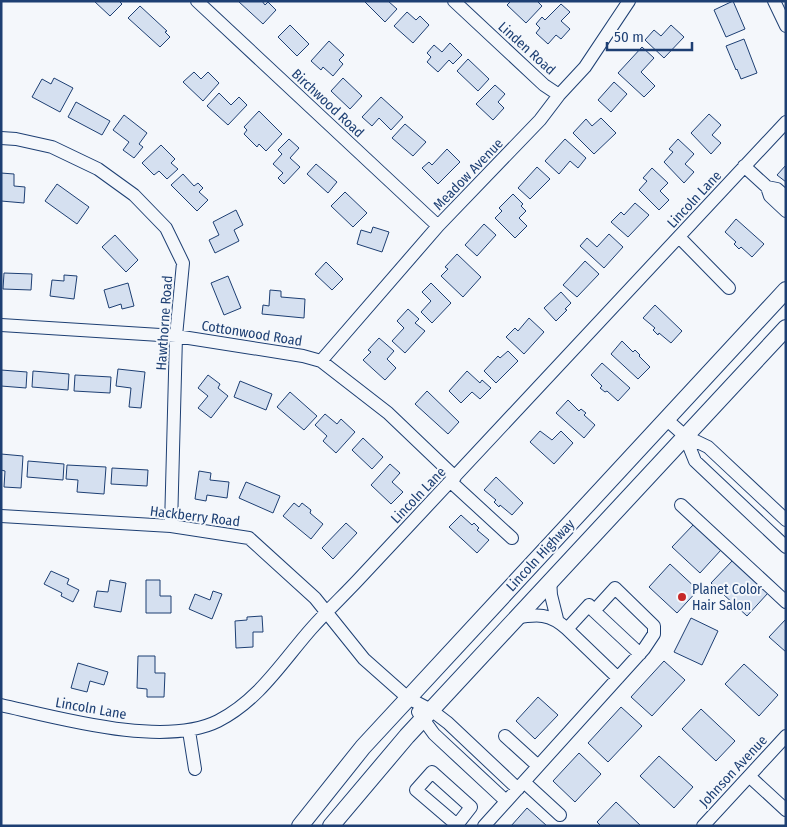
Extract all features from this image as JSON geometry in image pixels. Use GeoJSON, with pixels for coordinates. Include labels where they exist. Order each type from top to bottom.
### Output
{"type":"FeatureCollection","features":[{"type":"Feature","properties":{"kind":"main road","name":"Lincoln Highway"},"geometry":{"type":"LineString","coordinates":[[300,826],[364,747],[408,698],[786,290]]}},
{"type":"Feature","properties":{"kind":"main road","name":"Lincoln Highway"},"geometry":{"type":"LineString","coordinates":[[330,826],[427,714],[786,328]]}},
{"type":"Feature","properties":{"kind":"street","name":"Birchwood Road"},"geometry":{"type":"LineString","coordinates":[[197,1],[438,226]]}},
{"type":"Feature","properties":{"kind":"street","name":"Linden Road"},"geometry":{"type":"LineString","coordinates":[[454,1],[544,85],[560,95]]}},
{"type":"Feature","properties":{"kind":"street","name":"Meadow Avenue"},"geometry":{"type":"LineString","coordinates":[[321,361],[438,226],[540,120],[585,67],[629,1]]}},
{"type":"Feature","properties":{"kind":"street"},"geometry":{"type":"LineString","coordinates":[[774,1],[786,26]]}},
{"type":"Feature","properties":{"kind":"street","name":"Lincoln Lane"},"geometry":{"type":"LineString","coordinates":[[1,705],[103,727],[141,731],[189,731],[217,722],[254,696],[328,612],[786,122]]}},
{"type":"Feature","properties":{"kind":"street","name":"Hawthorne Road"},"geometry":{"type":"LineString","coordinates":[[1,138],[16,139],[52,147],[98,169],[134,195],[166,228],[183,263],[176,336],[171,526]]}},
{"type":"Feature","properties":{"kind":"street"},"geometry":{"type":"LineString","coordinates":[[744,166],[767,187],[770,196],[786,210]]}},
{"type":"Feature","properties":{"kind":"street"},"geometry":{"type":"LineString","coordinates":[[767,187],[777,189],[786,197]]}},
{"type":"Feature","properties":{"kind":"street"},"geometry":{"type":"LineString","coordinates":[[679,237],[729,288]]}},
{"type":"Feature","properties":{"kind":"street","name":"Cottonwood Road"},"geometry":{"type":"LineString","coordinates":[[1,325],[176,336],[303,356],[321,361],[388,413],[512,538]]}},
{"type":"Feature","properties":{"kind":"street"},"geometry":{"type":"LineString","coordinates":[[666,420],[685,436],[708,447],[786,520]]}},
{"type":"Feature","properties":{"kind":"street"},"geometry":{"type":"LineString","coordinates":[[685,436],[695,461],[786,547]]}},
{"type":"Feature","properties":{"kind":"street"},"geometry":{"type":"LineString","coordinates":[[681,505],[786,601]]}},
{"type":"Feature","properties":{"kind":"street","name":"Hackberry Road"},"geometry":{"type":"LineString","coordinates":[[1,516],[171,526],[249,538],[315,598],[364,659],[427,714]]}},
{"type":"Feature","properties":{"kind":"street"},"geometry":{"type":"LineString","coordinates":[[550,580],[551,595],[557,619],[618,678]]}},
{"type":"Feature","properties":{"kind":"street"},"geometry":{"type":"LineString","coordinates":[[484,826],[640,654],[654,634],[654,626],[615,588],[594,610]]}},
{"type":"Feature","properties":{"kind":"street"},"geometry":{"type":"LineString","coordinates":[[567,629],[588,605],[640,654]]}},
{"type":"Feature","properties":{"kind":"street"},"geometry":{"type":"LineString","coordinates":[[515,618],[534,615],[557,619]]}},
{"type":"Feature","properties":{"kind":"street"},"geometry":{"type":"LineString","coordinates":[[427,714],[448,723],[521,785],[560,815]]}},
{"type":"Feature","properties":{"kind":"street"},"geometry":{"type":"LineString","coordinates":[[427,714],[434,734],[506,802]]}},
{"type":"Feature","properties":{"kind":"street"},"geometry":{"type":"LineString","coordinates":[[189,731],[195,769]]}},
{"type":"Feature","properties":{"kind":"street"},"geometry":{"type":"LineString","coordinates":[[505,736],[538,766]]}},
{"type":"Feature","properties":{"kind":"street","name":"Johnson Avenue"},"geometry":{"type":"LineString","coordinates":[[703,826],[786,736]]}},
{"type":"Feature","properties":{"kind":"street"},"geometry":{"type":"LineString","coordinates":[[749,776],[786,810]]}},
{"type":"Feature","properties":{"kind":"building"},"geometry":{"type":"Polygon","coordinates":[[[94,1],[119,1],[122,4],[110,16],[94,1]]]}},
{"type":"Feature","properties":{"kind":"building"},"geometry":{"type":"Polygon","coordinates":[[[238,1],[262,1],[265,5],[268,2],[276,10],[263,24],[238,1]]]}},
{"type":"Feature","properties":{"kind":"building"},"geometry":{"type":"Polygon","coordinates":[[[364,1],[388,1],[397,9],[385,22],[364,1]]]}},
{"type":"Feature","properties":{"kind":"building"},"geometry":{"type":"Polygon","coordinates":[[[511,1],[537,1],[542,6],[526,23],[507,5],[511,1]]]}},
{"type":"Feature","properties":{"kind":"building"},"geometry":{"type":"Polygon","coordinates":[[[733,1],[745,29],[726,37],[714,10],[733,1]]]}},
{"type":"Feature","properties":{"kind":"building"},"geometry":{"type":"Polygon","coordinates":[[[561,4],[570,12],[561,21],[570,29],[561,39],[556,35],[548,44],[536,33],[540,28],[536,24],[542,17],[545,20],[561,4]]]}},
{"type":"Feature","properties":{"kind":"building"},"geometry":{"type":"Polygon","coordinates":[[[140,6],[167,31],[165,32],[170,37],[160,47],[128,18],[140,6]]]}},
{"type":"Feature","properties":{"kind":"building"},"geometry":{"type":"Polygon","coordinates":[[[407,12],[416,20],[420,16],[429,25],[413,43],[394,26],[407,12]]]}},
{"type":"Feature","properties":{"kind":"building"},"geometry":{"type":"Polygon","coordinates":[[[290,25],[309,44],[297,56],[278,37],[290,25]]]}},
{"type":"Feature","properties":{"kind":"building"},"geometry":{"type":"Polygon","coordinates":[[[671,25],[684,37],[664,58],[645,40],[654,30],[661,36],[671,25]]]}},
{"type":"Feature","properties":{"kind":"building"},"geometry":{"type":"Polygon","coordinates":[[[744,39],[757,73],[741,79],[726,46],[744,39]]]}},
{"type":"Feature","properties":{"kind":"building"},"geometry":{"type":"Polygon","coordinates":[[[329,41],[344,55],[339,60],[343,64],[333,76],[323,67],[321,70],[311,61],[329,41]]]}},
{"type":"Feature","properties":{"kind":"building"},"geometry":{"type":"Polygon","coordinates":[[[450,43],[462,55],[453,64],[449,60],[438,72],[427,62],[431,57],[427,53],[434,45],[442,52],[450,43]]]}},
{"type":"Feature","properties":{"kind":"building"},"geometry":{"type":"Polygon","coordinates":[[[642,47],[654,58],[641,72],[655,86],[644,97],[618,73],[642,47]]]}},
{"type":"Feature","properties":{"kind":"building"},"geometry":{"type":"Polygon","coordinates":[[[468,59],[489,79],[478,91],[457,71],[468,59]]]}},
{"type":"Feature","properties":{"kind":"building"},"geometry":{"type":"Polygon","coordinates":[[[194,72],[201,79],[208,72],[219,83],[203,101],[183,82],[194,72]]]}},
{"type":"Feature","properties":{"kind":"building"},"geometry":{"type":"Polygon","coordinates":[[[54,78],[73,88],[60,112],[32,97],[42,79],[51,84],[54,78]]]}},
{"type":"Feature","properties":{"kind":"building"},"geometry":{"type":"Polygon","coordinates":[[[343,78],[362,96],[350,109],[331,91],[343,78]]]}},
{"type":"Feature","properties":{"kind":"building"},"geometry":{"type":"Polygon","coordinates":[[[614,82],[627,94],[611,112],[598,100],[614,82]]]}},
{"type":"Feature","properties":{"kind":"building"},"geometry":{"type":"Polygon","coordinates":[[[495,85],[505,94],[498,102],[504,108],[493,120],[476,104],[495,85]]]}},
{"type":"Feature","properties":{"kind":"building"},"geometry":{"type":"Polygon","coordinates":[[[219,93],[231,105],[239,97],[247,105],[228,125],[207,106],[219,93]]]}},
{"type":"Feature","properties":{"kind":"building"},"geometry":{"type":"Polygon","coordinates":[[[381,97],[403,117],[391,130],[379,118],[372,126],[362,117],[381,97]]]}},
{"type":"Feature","properties":{"kind":"building"},"geometry":{"type":"Polygon","coordinates":[[[76,102],[110,121],[102,135],[68,117],[76,102]]]}},
{"type":"Feature","properties":{"kind":"building"},"geometry":{"type":"Polygon","coordinates":[[[259,111],[282,134],[266,151],[259,144],[257,147],[244,134],[247,130],[244,127],[259,111]]]}},
{"type":"Feature","properties":{"kind":"building"},"geometry":{"type":"Polygon","coordinates":[[[709,114],[721,125],[712,135],[721,143],[711,154],[691,133],[709,114]]]}},
{"type":"Feature","properties":{"kind":"building"},"geometry":{"type":"Polygon","coordinates":[[[124,115],[147,133],[139,144],[143,147],[134,158],[123,150],[129,142],[113,130],[124,115]]]}},
{"type":"Feature","properties":{"kind":"building"},"geometry":{"type":"Polygon","coordinates":[[[601,118],[616,133],[594,154],[573,133],[586,119],[592,126],[601,118]]]}},
{"type":"Feature","properties":{"kind":"building"},"geometry":{"type":"Polygon","coordinates":[[[405,124],[426,142],[413,156],[392,138],[405,124]]]}},
{"type":"Feature","properties":{"kind":"building"},"geometry":{"type":"Polygon","coordinates":[[[289,139],[299,148],[290,158],[300,167],[284,184],[278,178],[283,173],[273,164],[282,154],[278,150],[289,139]]]}},
{"type":"Feature","properties":{"kind":"building"},"geometry":{"type":"Polygon","coordinates":[[[565,139],[586,158],[578,168],[570,161],[559,174],[545,161],[565,139]]]}},
{"type":"Feature","properties":{"kind":"building"},"geometry":{"type":"Polygon","coordinates":[[[678,139],[694,154],[685,164],[694,172],[684,183],[664,162],[673,152],[669,149],[678,139]]]}},
{"type":"Feature","properties":{"kind":"building"},"geometry":{"type":"Polygon","coordinates":[[[161,145],[175,159],[171,163],[178,169],[167,179],[159,171],[154,175],[142,163],[161,145]]]}},
{"type":"Feature","properties":{"kind":"building"},"geometry":{"type":"Polygon","coordinates":[[[447,149],[460,162],[438,184],[422,168],[429,162],[432,165],[447,149]]]}},
{"type":"Feature","properties":{"kind":"building"},"geometry":{"type":"Polygon","coordinates":[[[316,164],[337,182],[328,193],[307,174],[316,164]]]}},
{"type":"Feature","properties":{"kind":"building"},"geometry":{"type":"Polygon","coordinates":[[[786,165],[786,182],[777,175],[786,165]]]}},
{"type":"Feature","properties":{"kind":"building"},"geometry":{"type":"Polygon","coordinates":[[[537,167],[550,179],[530,199],[518,188],[537,167]]]}},
{"type":"Feature","properties":{"kind":"building"},"geometry":{"type":"Polygon","coordinates":[[[652,168],[668,183],[660,191],[669,200],[659,210],[639,190],[647,181],[643,178],[652,168]]]}},
{"type":"Feature","properties":{"kind":"building"},"geometry":{"type":"Polygon","coordinates":[[[1,173],[14,174],[14,186],[25,187],[24,203],[1,201],[1,173]]]}},
{"type":"Feature","properties":{"kind":"building"},"geometry":{"type":"Polygon","coordinates":[[[183,174],[194,186],[198,183],[203,188],[199,192],[208,200],[197,211],[171,185],[183,174]]]}},
{"type":"Feature","properties":{"kind":"building"},"geometry":{"type":"Polygon","coordinates":[[[57,184],[89,207],[77,224],[45,201],[57,184]]]}},
{"type":"Feature","properties":{"kind":"building"},"geometry":{"type":"Polygon","coordinates":[[[345,192],[367,213],[353,227],[331,206],[345,192]]]}},
{"type":"Feature","properties":{"kind":"building"},"geometry":{"type":"Polygon","coordinates":[[[513,194],[523,204],[521,206],[526,211],[519,218],[527,226],[515,238],[495,218],[502,211],[499,208],[513,194]]]}},
{"type":"Feature","properties":{"kind":"building"},"geometry":{"type":"Polygon","coordinates":[[[635,203],[649,215],[628,237],[611,222],[621,212],[624,215],[635,203]]]}},
{"type":"Feature","properties":{"kind":"building"},"geometry":{"type":"Polygon","coordinates":[[[236,210],[243,225],[234,230],[239,241],[215,253],[209,240],[219,235],[213,222],[236,210]]]}},
{"type":"Feature","properties":{"kind":"building"},"geometry":{"type":"Polygon","coordinates":[[[736,219],[764,244],[752,257],[741,247],[739,249],[734,244],[736,242],[725,232],[736,219]]]}},
{"type":"Feature","properties":{"kind":"building"},"geometry":{"type":"Polygon","coordinates":[[[484,224],[496,235],[477,256],[465,245],[484,224]]]}},
{"type":"Feature","properties":{"kind":"building"},"geometry":{"type":"Polygon","coordinates":[[[373,227],[389,232],[382,252],[357,244],[361,230],[371,233],[373,227]]]}},
{"type":"Feature","properties":{"kind":"building"},"geometry":{"type":"Polygon","coordinates":[[[609,234],[623,247],[604,268],[580,246],[587,238],[597,247],[609,234]]]}},
{"type":"Feature","properties":{"kind":"building"},"geometry":{"type":"Polygon","coordinates":[[[115,235],[138,260],[126,272],[102,247],[115,235]]]}},
{"type":"Feature","properties":{"kind":"building"},"geometry":{"type":"Polygon","coordinates":[[[457,254],[481,277],[463,297],[441,276],[448,269],[445,267],[457,254]]]}},
{"type":"Feature","properties":{"kind":"building"},"geometry":{"type":"Polygon","coordinates":[[[585,261],[599,274],[577,297],[563,285],[585,261]]]}},
{"type":"Feature","properties":{"kind":"building"},"geometry":{"type":"Polygon","coordinates":[[[326,262],[343,279],[332,290],[315,274],[326,262]]]}},
{"type":"Feature","properties":{"kind":"building"},"geometry":{"type":"Polygon","coordinates":[[[4,273],[32,274],[31,290],[3,289],[4,273]]]}},
{"type":"Feature","properties":{"kind":"building"},"geometry":{"type":"Polygon","coordinates":[[[64,275],[77,276],[74,299],[50,296],[52,280],[64,281],[64,275]]]}},
{"type":"Feature","properties":{"kind":"building"},"geometry":{"type":"Polygon","coordinates":[[[228,276],[241,308],[224,315],[211,283],[228,276]]]}},
{"type":"Feature","properties":{"kind":"building"},"geometry":{"type":"Polygon","coordinates":[[[128,283],[134,306],[122,309],[121,304],[109,308],[104,290],[128,283]]]}},
{"type":"Feature","properties":{"kind":"building"},"geometry":{"type":"Polygon","coordinates":[[[431,283],[451,303],[432,323],[421,312],[431,301],[422,292],[431,283]]]}},
{"type":"Feature","properties":{"kind":"building"},"geometry":{"type":"Polygon","coordinates":[[[270,290],[281,291],[281,297],[305,299],[304,318],[262,314],[263,305],[269,306],[270,290]]]}},
{"type":"Feature","properties":{"kind":"building"},"geometry":{"type":"Polygon","coordinates":[[[561,292],[571,303],[556,321],[544,308],[561,292]]]}},
{"type":"Feature","properties":{"kind":"building"},"geometry":{"type":"Polygon","coordinates":[[[655,305],[682,331],[671,343],[659,333],[658,335],[653,330],[655,328],[643,318],[655,305]]]}},
{"type":"Feature","properties":{"kind":"building"},"geometry":{"type":"Polygon","coordinates":[[[408,309],[419,319],[415,323],[425,331],[405,353],[392,341],[404,328],[397,321],[408,309]]]}},
{"type":"Feature","properties":{"kind":"building"},"geometry":{"type":"Polygon","coordinates":[[[529,318],[544,332],[524,354],[506,337],[515,328],[518,331],[529,318]]]}},
{"type":"Feature","properties":{"kind":"building"},"geometry":{"type":"Polygon","coordinates":[[[379,338],[394,351],[387,359],[396,368],[385,380],[363,360],[371,352],[368,350],[379,338]]]}},
{"type":"Feature","properties":{"kind":"building"},"geometry":{"type":"Polygon","coordinates":[[[622,341],[633,352],[635,350],[650,367],[638,379],[611,354],[622,341]]]}},
{"type":"Feature","properties":{"kind":"building"},"geometry":{"type":"Polygon","coordinates":[[[508,351],[518,361],[496,383],[484,371],[498,356],[500,358],[508,351]]]}},
{"type":"Feature","properties":{"kind":"building"},"geometry":{"type":"Polygon","coordinates":[[[602,363],[630,388],[618,401],[607,391],[605,392],[600,388],[602,386],[591,375],[602,363]]]}},
{"type":"Feature","properties":{"kind":"building"},"geometry":{"type":"Polygon","coordinates":[[[118,369],[145,372],[141,408],[129,407],[131,388],[116,386],[118,369]]]}},
{"type":"Feature","properties":{"kind":"building"},"geometry":{"type":"Polygon","coordinates":[[[1,370],[27,372],[26,388],[1,386],[1,370]]]}},
{"type":"Feature","properties":{"kind":"building"},"geometry":{"type":"Polygon","coordinates":[[[33,371],[69,374],[68,390],[32,387],[33,371]]]}},
{"type":"Feature","properties":{"kind":"building"},"geometry":{"type":"Polygon","coordinates":[[[467,371],[480,383],[482,380],[491,388],[480,399],[472,392],[461,403],[449,391],[467,371]]]}},
{"type":"Feature","properties":{"kind":"building"},"geometry":{"type":"Polygon","coordinates":[[[75,375],[111,377],[110,393],[74,391],[75,375]]]}},
{"type":"Feature","properties":{"kind":"building"},"geometry":{"type":"Polygon","coordinates":[[[208,375],[220,384],[218,388],[228,396],[211,418],[198,408],[208,396],[198,388],[208,375]]]}},
{"type":"Feature","properties":{"kind":"building"},"geometry":{"type":"Polygon","coordinates":[[[240,381],[272,394],[266,410],[234,397],[240,381]]]}},
{"type":"Feature","properties":{"kind":"building"},"geometry":{"type":"Polygon","coordinates":[[[427,391],[459,422],[448,434],[415,404],[427,391]]]}},
{"type":"Feature","properties":{"kind":"building"},"geometry":{"type":"Polygon","coordinates":[[[290,392],[317,416],[304,430],[277,407],[290,392]]]}},
{"type":"Feature","properties":{"kind":"building"},"geometry":{"type":"Polygon","coordinates":[[[568,400],[579,411],[581,409],[586,413],[584,415],[595,425],[584,438],[556,413],[568,400]]]}},
{"type":"Feature","properties":{"kind":"building"},"geometry":{"type":"Polygon","coordinates":[[[325,414],[337,424],[341,419],[355,432],[336,453],[323,441],[327,436],[315,425],[325,414]]]}},
{"type":"Feature","properties":{"kind":"building"},"geometry":{"type":"Polygon","coordinates":[[[540,431],[552,440],[561,431],[573,443],[554,464],[530,442],[540,431]]]}},
{"type":"Feature","properties":{"kind":"building"},"geometry":{"type":"Polygon","coordinates":[[[363,438],[383,457],[372,469],[352,450],[363,438]]]}},
{"type":"Feature","properties":{"kind":"building"},"geometry":{"type":"Polygon","coordinates":[[[1,454],[23,456],[21,488],[4,487],[5,471],[1,470],[1,454]]]}},
{"type":"Feature","properties":{"kind":"building"},"geometry":{"type":"Polygon","coordinates":[[[28,461],[64,464],[63,480],[27,477],[28,461]]]}},
{"type":"Feature","properties":{"kind":"building"},"geometry":{"type":"Polygon","coordinates":[[[390,464],[400,473],[392,482],[403,492],[391,504],[371,485],[390,464]]]}},
{"type":"Feature","properties":{"kind":"building"},"geometry":{"type":"Polygon","coordinates":[[[67,465],[106,467],[104,494],[77,492],[78,480],[66,479],[67,465]]]}},
{"type":"Feature","properties":{"kind":"building"},"geometry":{"type":"Polygon","coordinates":[[[112,468],[148,470],[147,486],[111,484],[112,468]]]}},
{"type":"Feature","properties":{"kind":"building"},"geometry":{"type":"Polygon","coordinates":[[[199,471],[211,473],[210,480],[229,482],[227,498],[207,495],[206,501],[195,499],[199,471]]]}},
{"type":"Feature","properties":{"kind":"building"},"geometry":{"type":"Polygon","coordinates":[[[496,477],[523,503],[512,515],[500,505],[499,507],[494,502],[496,500],[484,490],[496,477]]]}},
{"type":"Feature","properties":{"kind":"building"},"geometry":{"type":"Polygon","coordinates":[[[246,482],[280,496],[273,513],[239,498],[246,482]]]}},
{"type":"Feature","properties":{"kind":"building"},"geometry":{"type":"Polygon","coordinates":[[[294,503],[299,507],[302,503],[323,524],[311,539],[283,516],[294,503]]]}},
{"type":"Feature","properties":{"kind":"building"},"geometry":{"type":"Polygon","coordinates":[[[461,515],[472,525],[474,523],[479,528],[477,530],[489,540],[477,553],[449,527],[461,515]]]}},
{"type":"Feature","properties":{"kind":"building"},"geometry":{"type":"Polygon","coordinates":[[[346,523],[357,533],[333,559],[322,548],[346,523]]]}},
{"type":"Feature","properties":{"kind":"building"},"geometry":{"type":"Polygon","coordinates":[[[694,524],[721,550],[700,573],[672,547],[694,524]]]}},
{"type":"Feature","properties":{"kind":"building"},"geometry":{"type":"Polygon","coordinates":[[[733,560],[768,593],[747,616],[711,583],[733,560]]]}},
{"type":"Feature","properties":{"kind":"building"},"geometry":{"type":"Polygon","coordinates":[[[670,564],[698,590],[677,613],[649,587],[670,564]]]}},
{"type":"Feature","properties":{"kind":"building"},"geometry":{"type":"Polygon","coordinates":[[[51,571],[69,579],[67,584],[79,590],[73,602],[61,596],[62,593],[44,584],[51,571]]]}},
{"type":"Feature","properties":{"kind":"building"},"geometry":{"type":"Polygon","coordinates":[[[110,580],[126,583],[121,612],[94,607],[97,591],[108,592],[110,580]]]}},
{"type":"Feature","properties":{"kind":"building"},"geometry":{"type":"Polygon","coordinates":[[[146,580],[160,580],[160,596],[171,596],[171,613],[146,613],[146,580]]]}},
{"type":"Feature","properties":{"kind":"building"},"geometry":{"type":"Polygon","coordinates":[[[213,591],[222,594],[212,619],[189,609],[195,594],[210,600],[213,591]]]}},
{"type":"Feature","properties":{"kind":"building"},"geometry":{"type":"Polygon","coordinates":[[[262,616],[263,632],[253,632],[253,647],[236,648],[235,621],[247,620],[247,617],[262,616]]]}},
{"type":"Feature","properties":{"kind":"building"},"geometry":{"type":"Polygon","coordinates":[[[691,618],[718,631],[702,665],[674,652],[691,618]]]}},
{"type":"Feature","properties":{"kind":"building"},"geometry":{"type":"Polygon","coordinates":[[[786,619],[786,652],[769,637],[786,619]]]}},
{"type":"Feature","properties":{"kind":"building"},"geometry":{"type":"Polygon","coordinates":[[[138,656],[155,656],[155,673],[165,673],[164,697],[147,697],[147,689],[137,688],[138,656]]]}},
{"type":"Feature","properties":{"kind":"building"},"geometry":{"type":"Polygon","coordinates":[[[664,661],[685,680],[652,716],[631,697],[664,661]]]}},
{"type":"Feature","properties":{"kind":"building"},"geometry":{"type":"Polygon","coordinates":[[[78,663],[108,672],[104,685],[90,681],[87,692],[71,688],[78,663]]]}},
{"type":"Feature","properties":{"kind":"building"},"geometry":{"type":"Polygon","coordinates":[[[744,664],[778,695],[759,716],[725,684],[744,664]]]}},
{"type":"Feature","properties":{"kind":"building"},"geometry":{"type":"Polygon","coordinates":[[[538,697],[558,715],[535,739],[516,721],[538,697]]]}},
{"type":"Feature","properties":{"kind":"building"},"geometry":{"type":"Polygon","coordinates":[[[621,707],[642,726],[608,762],[588,743],[621,707]]]}},
{"type":"Feature","properties":{"kind":"building"},"geometry":{"type":"Polygon","coordinates":[[[701,709],[735,741],[716,761],[682,729],[701,709]]]}},
{"type":"Feature","properties":{"kind":"building"},"geometry":{"type":"Polygon","coordinates":[[[579,753],[601,774],[575,802],[553,781],[579,753]]]}},
{"type":"Feature","properties":{"kind":"building"},"geometry":{"type":"Polygon","coordinates":[[[659,756],[693,787],[674,808],[640,776],[659,756]]]}},
{"type":"Feature","properties":{"kind":"building"},"geometry":{"type":"Polygon","coordinates":[[[616,802],[641,826],[601,826],[597,822],[616,802]]]}},
{"type":"Feature","properties":{"kind":"building"},"geometry":{"type":"Polygon","coordinates":[[[527,808],[547,826],[511,826],[527,808]]]}},
{"type":"Feature","properties":{"kind":"place","name":"Planet Color Hair Salon"},"geometry":{"type":"Point","coordinates":[682,597]}}]}
